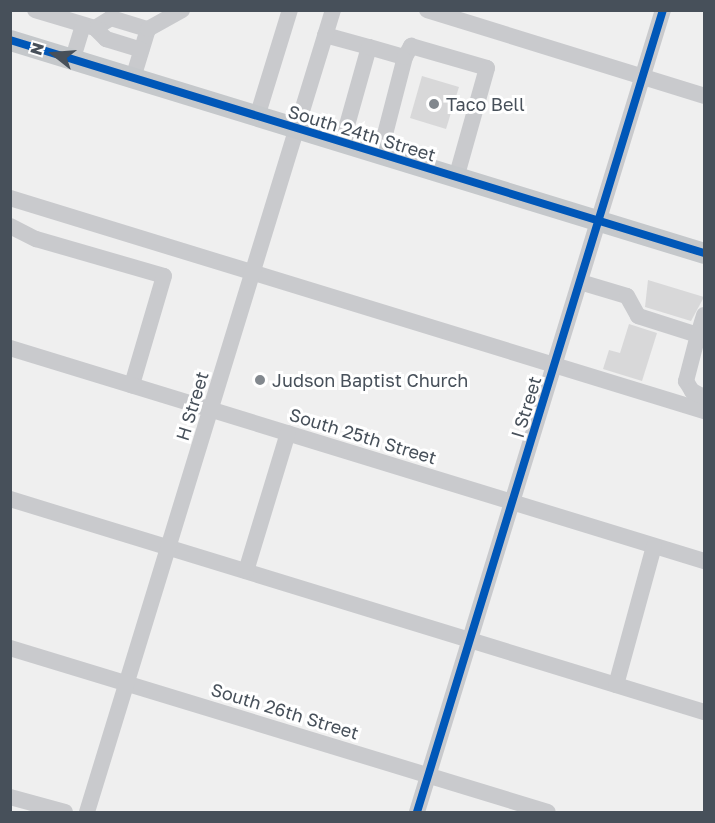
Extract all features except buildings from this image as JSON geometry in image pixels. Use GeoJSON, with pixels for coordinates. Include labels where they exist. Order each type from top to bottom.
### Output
{"type":"FeatureCollection","features":[{"type":"Feature","properties":{"kind":"main road","name":"South 24th Street"},"geometry":{"type":"LineString","coordinates":[[10,40],[705,253]]}},
{"type":"Feature","properties":{"kind":"street"},"geometry":{"type":"LineString","coordinates":[[35,10],[79,22],[106,39],[141,50]]}},
{"type":"Feature","properties":{"kind":"street"},"geometry":{"type":"LineString","coordinates":[[133,78],[148,28],[182,10]]}},
{"type":"Feature","properties":{"kind":"street"},"geometry":{"type":"LineString","coordinates":[[257,117],[290,10]]}},
{"type":"Feature","properties":{"kind":"street","name":"H Street"},"geometry":{"type":"LineString","coordinates":[[87,813],[333,10]]}},
{"type":"Feature","properties":{"kind":"street"},"geometry":{"type":"LineString","coordinates":[[427,10],[705,96]]}},
{"type":"Feature","properties":{"kind":"street","name":"I Street"},"geometry":{"type":"LineString","coordinates":[[417,813],[663,10]]}},
{"type":"Feature","properties":{"kind":"street"},"geometry":{"type":"LineString","coordinates":[[79,22],[112,14],[148,28]]}},
{"type":"Feature","properties":{"kind":"street"},"geometry":{"type":"LineString","coordinates":[[72,58],[79,22]]}},
{"type":"Feature","properties":{"kind":"street"},"geometry":{"type":"LineString","coordinates":[[325,35],[405,57]]}},
{"type":"Feature","properties":{"kind":"street"},"geometry":{"type":"LineString","coordinates":[[380,154],[405,57],[411,46],[487,68],[456,177]]}},
{"type":"Feature","properties":{"kind":"street"},"geometry":{"type":"LineString","coordinates":[[342,143],[369,47]]}},
{"type":"Feature","properties":{"kind":"street"},"geometry":{"type":"LineString","coordinates":[[10,198],[705,411]]}},
{"type":"Feature","properties":{"kind":"street"},"geometry":{"type":"LineString","coordinates":[[10,226],[36,239],[164,276],[132,385]]}},
{"type":"Feature","properties":{"kind":"street"},"geometry":{"type":"LineString","coordinates":[[580,282],[627,296],[638,316],[699,335]]}},
{"type":"Feature","properties":{"kind":"street"},"geometry":{"type":"LineString","coordinates":[[705,315],[686,381],[692,391],[705,397]]}},
{"type":"Feature","properties":{"kind":"street","name":"South 25th Street"},"geometry":{"type":"LineString","coordinates":[[10,348],[705,561]]}},
{"type":"Feature","properties":{"kind":"street"},"geometry":{"type":"LineString","coordinates":[[246,571],[288,433]]}},
{"type":"Feature","properties":{"kind":"street"},"geometry":{"type":"LineString","coordinates":[[10,499],[705,712]]}},
{"type":"Feature","properties":{"kind":"street"},"geometry":{"type":"LineString","coordinates":[[616,685],[654,546]]}},
{"type":"Feature","properties":{"kind":"street","name":"South 26th Street"},"geometry":{"type":"LineString","coordinates":[[10,648],[548,813]]}},
{"type":"Feature","properties":{"kind":"street"},"geometry":{"type":"LineString","coordinates":[[10,797],[65,813]]}},
{"type":"Feature","properties":{"kind":"cycle path"},"geometry":{"type":"LineString","coordinates":[[417,812],[663,10]]}},
{"type":"Feature","properties":{"kind":"cycle path"},"geometry":{"type":"LineString","coordinates":[[10,40],[704,253]]}},
{"type":"Feature","properties":{"kind":"place","name":"Taco Bell"},"geometry":{"type":"Point","coordinates":[434,104]}},
{"type":"Feature","properties":{"kind":"place","name":"Judson Baptist Church"},"geometry":{"type":"Point","coordinates":[260,380]}}]}
